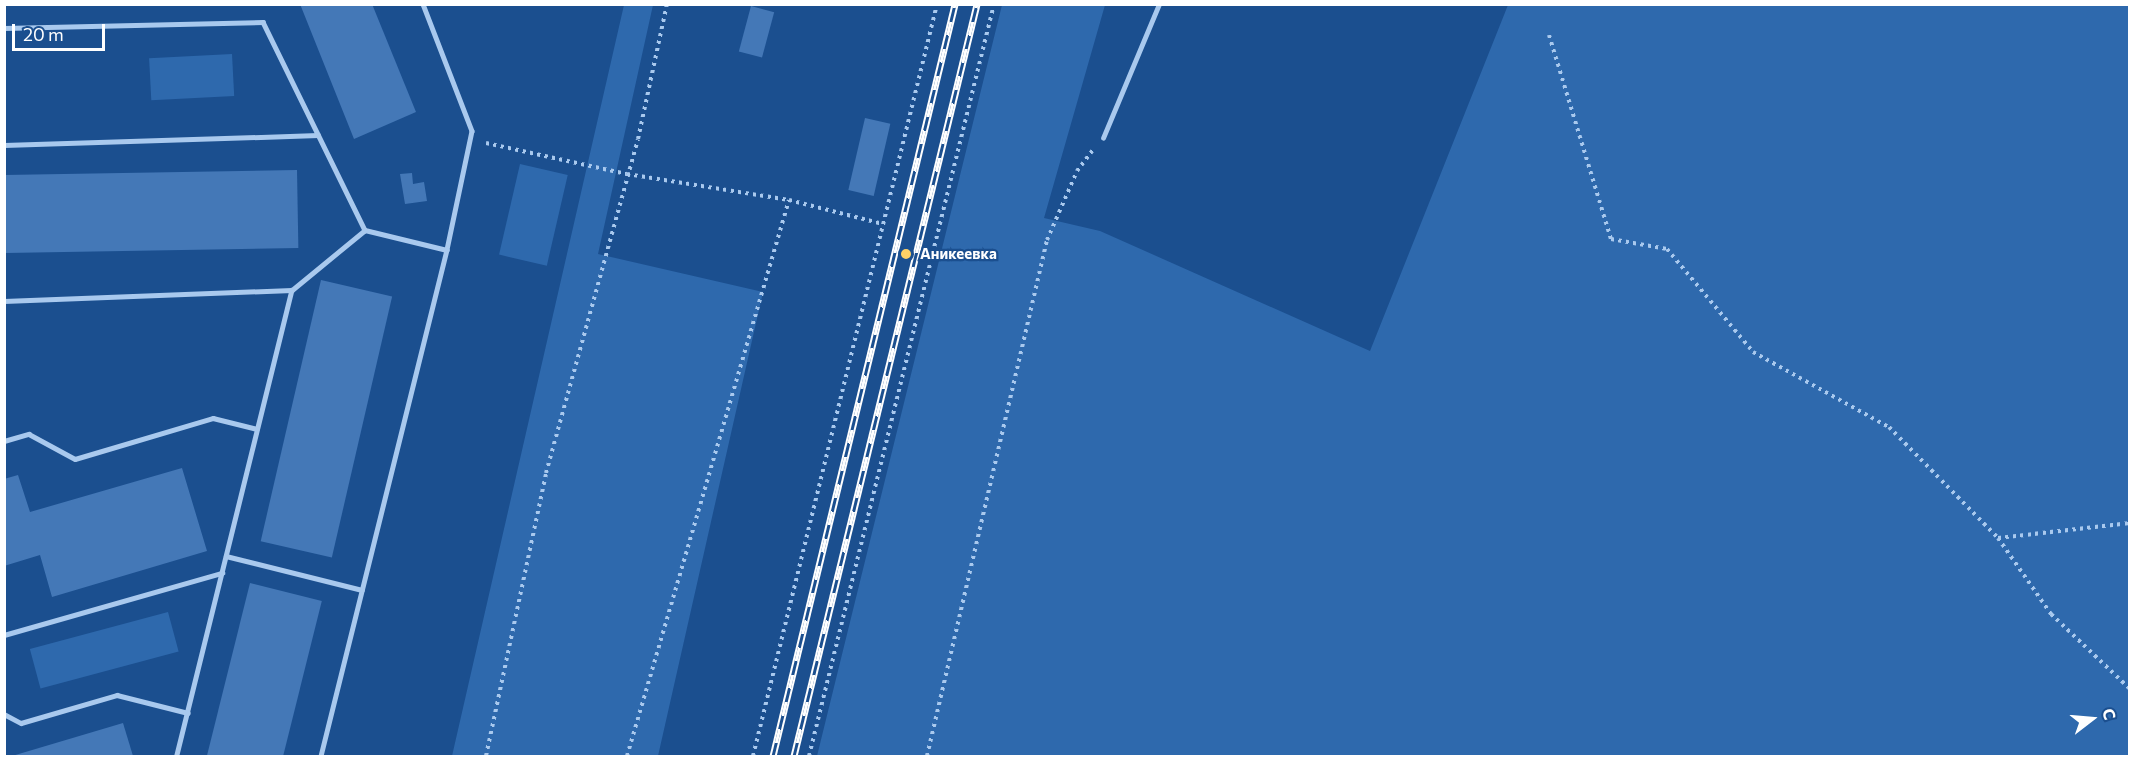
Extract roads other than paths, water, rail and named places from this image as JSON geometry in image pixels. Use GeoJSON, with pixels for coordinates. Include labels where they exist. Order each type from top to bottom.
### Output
{"type":"FeatureCollection","features":[{"type":"Feature","properties":{"kind":"lane"},"geometry":{"type":"LineString","coordinates":[[321,756],[447,250],[472,131],[423,4]]}},
{"type":"Feature","properties":{"kind":"lane"},"geometry":{"type":"LineString","coordinates":[[1103,138],[1159,4]]}},
{"type":"Feature","properties":{"kind":"lane"},"geometry":{"type":"LineString","coordinates":[[4,28],[263,22],[365,230],[447,250]]}},
{"type":"Feature","properties":{"kind":"lane"},"geometry":{"type":"LineString","coordinates":[[4,145],[318,135]]}},
{"type":"Feature","properties":{"kind":"lane"},"geometry":{"type":"LineString","coordinates":[[177,756],[292,290],[365,230]]}},
{"type":"Feature","properties":{"kind":"lane"},"geometry":{"type":"LineString","coordinates":[[4,301],[292,290]]}},
{"type":"Feature","properties":{"kind":"lane"},"geometry":{"type":"LineString","coordinates":[[4,441],[29,434],[75,459],[213,418],[257,429]]}},
{"type":"Feature","properties":{"kind":"lane"},"geometry":{"type":"LineString","coordinates":[[226,556],[362,590]]}},
{"type":"Feature","properties":{"kind":"lane"},"geometry":{"type":"LineString","coordinates":[[4,635],[222,573]]}},
{"type":"Feature","properties":{"kind":"lane"},"geometry":{"type":"LineString","coordinates":[[4,714],[21,723],[117,695],[188,713]]}},
{"type":"Feature","properties":{"kind":"railway"},"geometry":{"type":"LineString","coordinates":[[773,756],[955,4]]}},
{"type":"Feature","properties":{"kind":"railway"},"geometry":{"type":"LineString","coordinates":[[794,756],[977,4]]}},
{"type":"Feature","properties":{"kind":"place","name":"Аникеевка"},"geometry":{"type":"Point","coordinates":[906,254]}}]}
